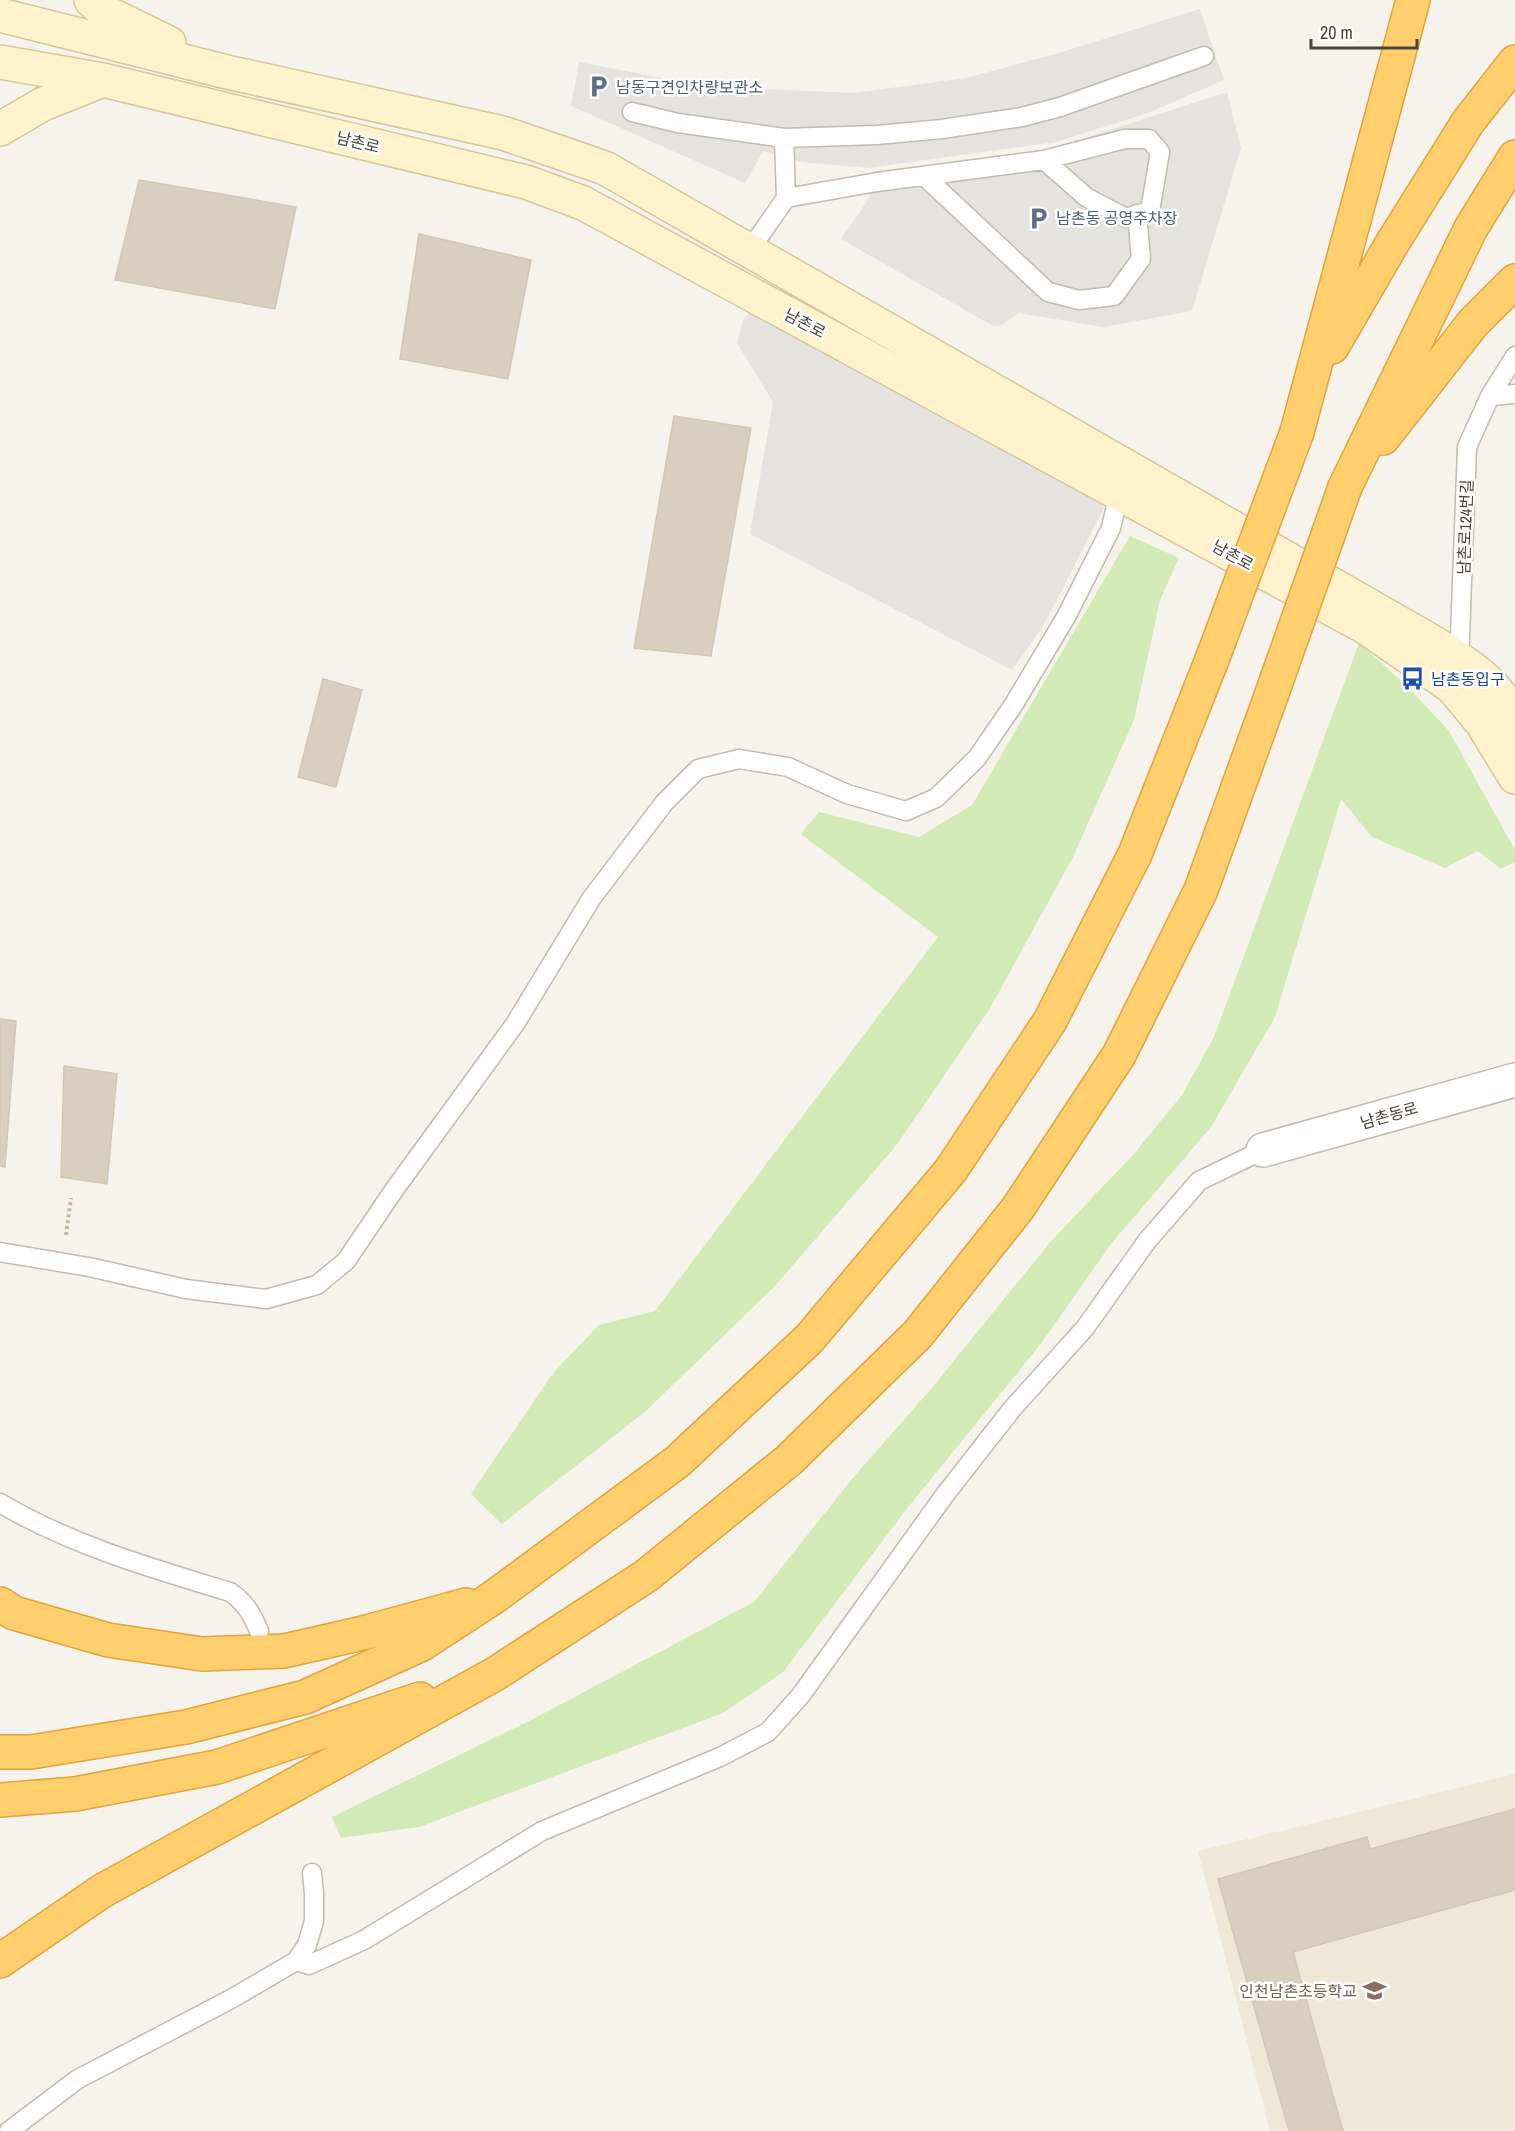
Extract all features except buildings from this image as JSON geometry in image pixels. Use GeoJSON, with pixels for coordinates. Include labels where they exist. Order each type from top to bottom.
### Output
{"type":"FeatureCollection","features":[{"type":"Feature","properties":{"kind":"highway"},"geometry":{"type":"LineString","coordinates":[[1297,432],[1413,0]]}},
{"type":"Feature","properties":{"kind":"highway"},"geometry":{"type":"LineString","coordinates":[[0,1752],[31,1752],[186,1727],[305,1697],[422,1644],[494,1597],[677,1462],[809,1339],[951,1170],[1050,1021],[1136,854],[1213,657],[1319,369],[1392,242],[1468,122],[1515,62]]}},
{"type":"Feature","properties":{"kind":"highway"},"geometry":{"type":"LineString","coordinates":[[0,1961],[102,1891],[495,1674],[646,1576],[789,1460],[918,1334],[1018,1208],[1119,1055],[1201,890],[1345,487],[1471,228],[1515,157]]}},
{"type":"Feature","properties":{"kind":"highway"},"geometry":{"type":"LineString","coordinates":[[1345,487],[1473,323],[1515,281]]}},
{"type":"Feature","properties":{"kind":"highway"},"geometry":{"type":"LineString","coordinates":[[0,1604],[14,1613],[108,1640],[202,1654],[284,1651],[363,1633],[494,1597]]}},
{"type":"Feature","properties":{"kind":"highway"},"geometry":{"type":"LineString","coordinates":[[0,1800],[75,1794],[217,1767],[495,1674]]}},
{"type":"Feature","properties":{"kind":"street"},"geometry":{"type":"LineString","coordinates":[[91,0],[103,11],[227,72]]}},
{"type":"Feature","properties":{"kind":"street","name":"남촌로"},"geometry":{"type":"LineString","coordinates":[[0,15],[227,72],[503,133],[605,168],[1421,635],[1456,674],[1482,723],[1511,734]]}},
{"type":"Feature","properties":{"kind":"street","name":"남촌로"},"geometry":{"type":"LineString","coordinates":[[0,62],[103,80],[526,182],[583,203],[1365,627],[1456,674],[1490,684],[1511,734]]}},
{"type":"Feature","properties":{"kind":"street"},"geometry":{"type":"LineString","coordinates":[[0,129],[43,104],[103,80]]}},
{"type":"Feature","properties":{"kind":"street","name":"남촌동로"},"geometry":{"type":"LineString","coordinates":[[1263,1150],[1515,1080]]}},
{"type":"Feature","properties":{"kind":"lane"},"geometry":{"type":"LineString","coordinates":[[632,112],[678,123],[784,138],[877,135],[942,129],[1022,117],[1060,107],[1204,56]]}},
{"type":"Feature","properties":{"kind":"lane"},"geometry":{"type":"LineString","coordinates":[[749,250],[786,198],[784,138]]}},
{"type":"Feature","properties":{"kind":"lane"},"geometry":{"type":"LineString","coordinates":[[786,198],[1044,160],[1125,139],[1149,139],[1160,152],[1150,211],[1126,218],[1086,196],[1044,160]]}},
{"type":"Feature","properties":{"kind":"lane"},"geometry":{"type":"LineString","coordinates":[[924,176],[1048,292],[1079,300],[1114,297],[1141,259],[1137,214]]}},
{"type":"Feature","properties":{"kind":"lane","name":"남촌로124번길"},"geometry":{"type":"LineString","coordinates":[[1456,674],[1467,447],[1490,396],[1515,356]]}},
{"type":"Feature","properties":{"kind":"lane"},"geometry":{"type":"LineString","coordinates":[[1490,396],[1515,394]]}},
{"type":"Feature","properties":{"kind":"lane"},"geometry":{"type":"LineString","coordinates":[[0,1252],[186,1289],[266,1299],[316,1285],[346,1261],[515,1024],[591,899],[664,803],[698,769],[739,759],[788,767],[847,794],[906,811],[936,798],[977,758],[1020,695],[1066,617],[1111,528],[1119,493]]}},
{"type":"Feature","properties":{"kind":"lane"},"geometry":{"type":"LineString","coordinates":[[296,1961],[309,1965],[364,1940],[542,1831],[720,1756],[768,1732],[801,1695],[944,1496],[1012,1409],[1085,1328],[1147,1241],[1199,1181],[1263,1150]]}},
{"type":"Feature","properties":{"kind":"lane"},"geometry":{"type":"LineString","coordinates":[[0,1503],[24,1518],[99,1550],[230,1592],[240,1599],[251,1612],[259,1631]]}},
{"type":"Feature","properties":{"kind":"lane"},"geometry":{"type":"LineString","coordinates":[[9,2131],[78,2079],[231,1999],[296,1961],[307,1945],[314,1921],[312,1873]]}},
{"type":"Feature","properties":{"kind":"path"},"geometry":{"type":"LineString","coordinates":[[62,1263],[71,1198]]}},
{"type":"Feature","properties":{"kind":"shaded area"},"geometry":{"type":"Polygon","coordinates":[[[1200,9],[1224,80],[1148,113],[1056,142],[867,168],[802,162],[763,151],[745,183],[571,106],[579,62],[667,79],[765,89],[853,93],[966,78],[1059,53],[1200,9]]]}},
{"type":"Feature","properties":{"kind":"shaded area","name":"남촌동 공영주차장"},"geometry":{"type":"Polygon","coordinates":[[[1227,92],[1241,148],[1192,311],[1103,327],[1019,313],[1002,325],[993,326],[841,239],[870,197],[869,173],[1051,149],[1227,92]]]}},
{"type":"Feature","properties":{"kind":"shaded area"},"geometry":{"type":"Polygon","coordinates":[[[754,307],[1097,494],[1104,508],[1042,628],[1012,670],[750,534],[773,402],[737,343],[743,320],[754,307]]]}},
{"type":"Feature","properties":{"kind":"shaded area","name":"인천남촌초등학교"},"geometry":{"type":"Polygon","coordinates":[[[1515,1774],[1515,2131],[1270,2131],[1198,1851],[1515,1774]]]}},
{"type":"Feature","properties":{"kind":"green space"},"geometry":{"type":"Polygon","coordinates":[[[1130,536],[1179,558],[1160,600],[1134,720],[1073,857],[989,1010],[895,1147],[774,1287],[647,1410],[502,1524],[471,1494],[553,1373],[599,1325],[655,1311],[938,937],[801,834],[819,812],[919,837],[972,805],[1130,536]]]}},
{"type":"Feature","properties":{"kind":"green space"},"geometry":{"type":"Polygon","coordinates":[[[1359,643],[1409,688],[1449,731],[1515,850],[1515,862],[1501,869],[1478,851],[1445,868],[1372,837],[1341,799],[1275,1017],[1211,1127],[1111,1244],[1040,1345],[909,1506],[783,1672],[723,1713],[419,1827],[341,1838],[332,1817],[533,1719],[754,1602],[852,1479],[931,1389],[1052,1240],[1132,1156],[1182,1095],[1214,1037],[1359,643]]]}},
{"type":"Feature","properties":{"kind":"place","name":"남동구견인차량보관소"},"geometry":{"type":"Point","coordinates":[598,87]}},
{"type":"Feature","properties":{"kind":"place","name":"남촌동 공영주차장"},"geometry":{"type":"Point","coordinates":[1038,218]}},
{"type":"Feature","properties":{"kind":"place","name":"남촌동입구"},"geometry":{"type":"Point","coordinates":[1413,679]}},
{"type":"Feature","properties":{"kind":"place","name":"인천남촌초등학교"},"geometry":{"type":"Point","coordinates":[1375,1991]}}]}
